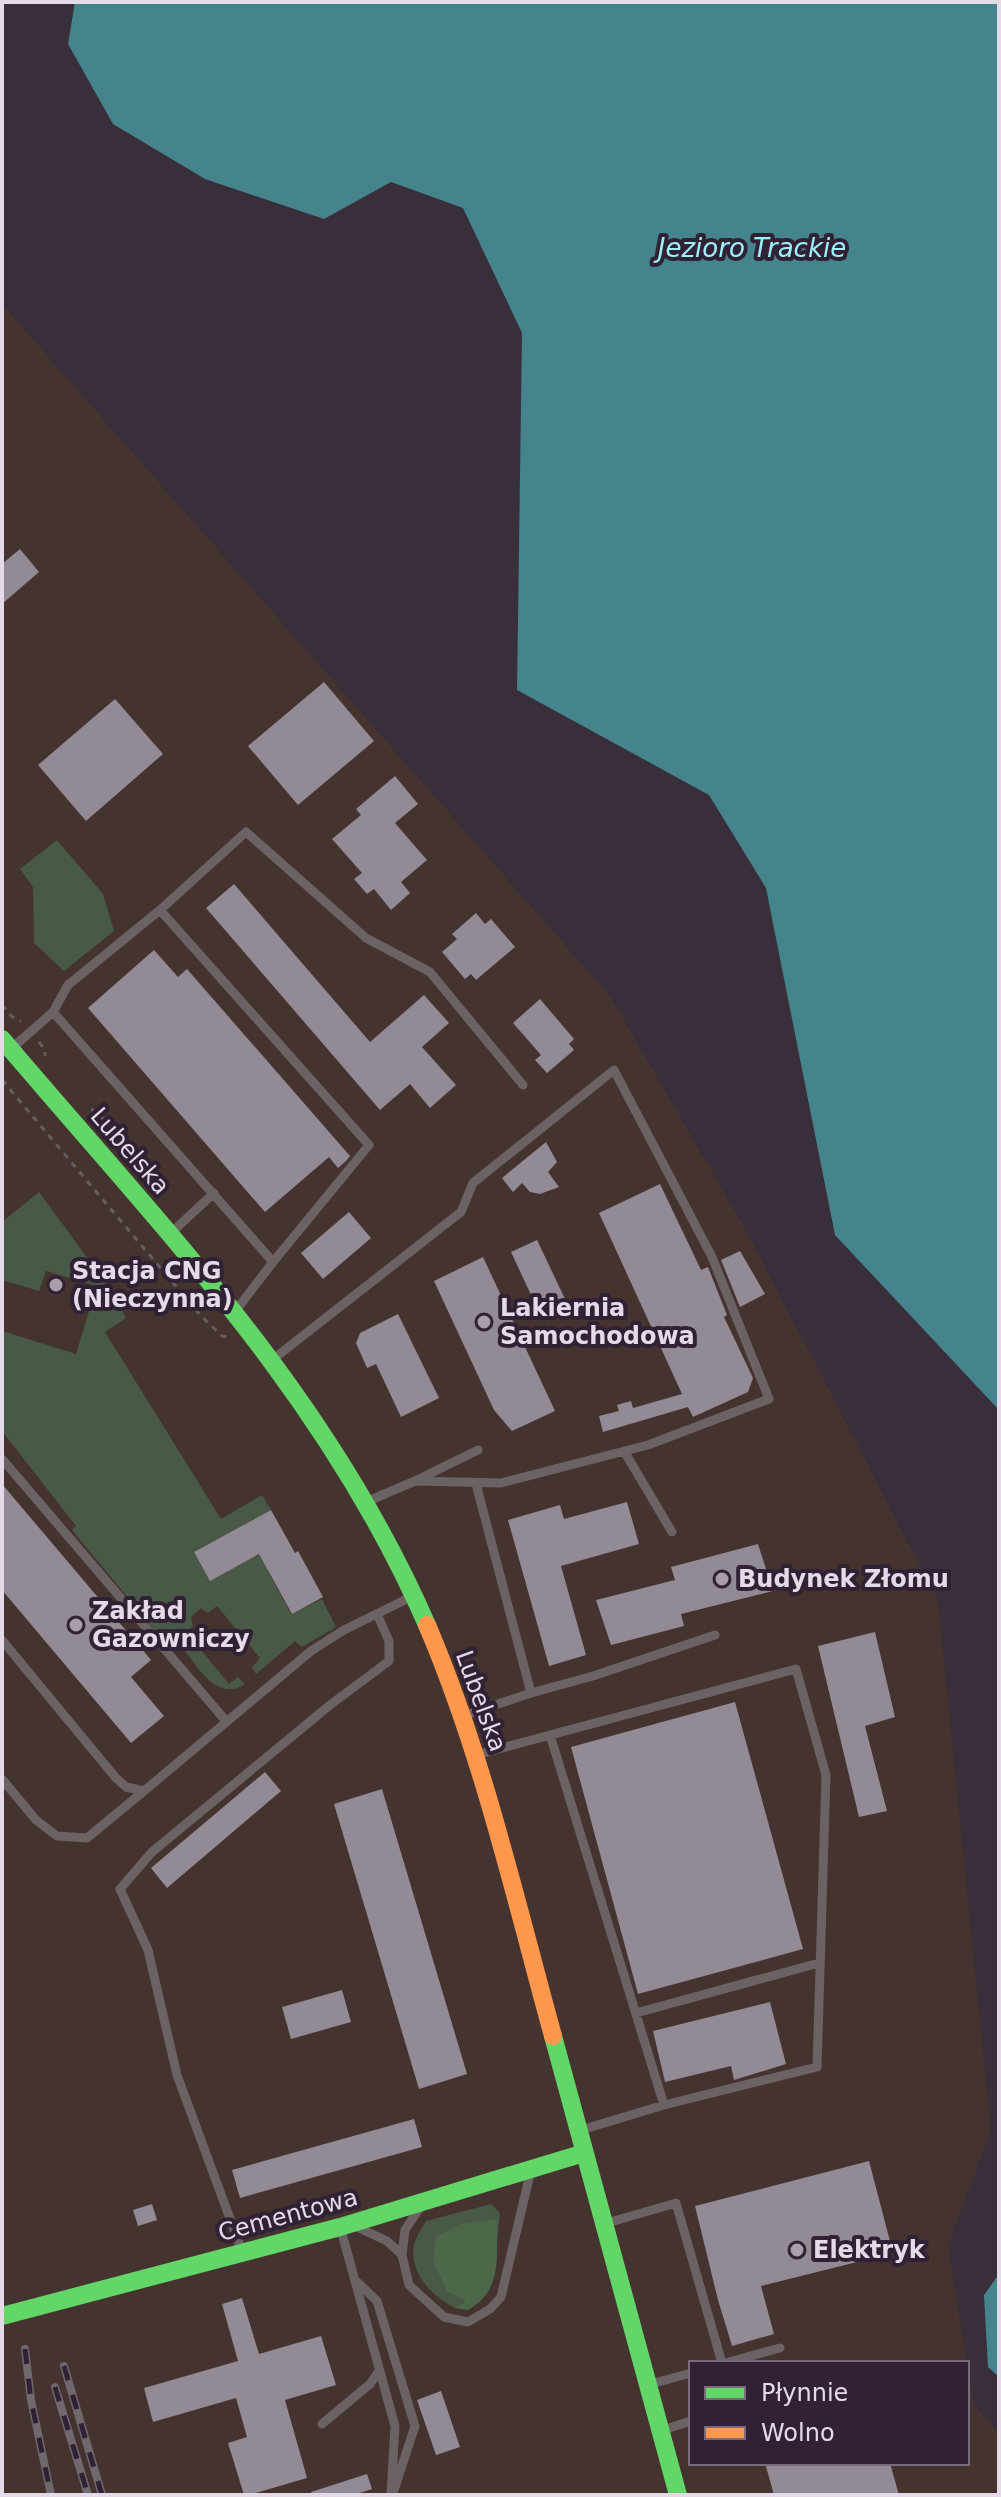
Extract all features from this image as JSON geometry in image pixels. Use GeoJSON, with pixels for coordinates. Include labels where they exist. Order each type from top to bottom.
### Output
{"type":"FeatureCollection","features":[{"type":"Feature","properties":{"kind":"street","name":"Lubelska"},"geometry":{"type":"LineString","coordinates":[[5,1048],[170,1234],[272,1360],[316,1422],[366,1502],[413,1596],[476,1755],[678,2495]]}},
{"type":"Feature","properties":{"kind":"street","name":"Cementowa"},"geometry":{"type":"LineString","coordinates":[[2,2316],[340,2227],[584,2153]]}},
{"type":"Feature","properties":{"kind":"lane"},"geometry":{"type":"LineString","coordinates":[[5,1048],[53,1012],[68,985],[160,910],[246,832],[366,938],[430,972],[523,1085]]}},
{"type":"Feature","properties":{"kind":"lane"},"geometry":{"type":"LineString","coordinates":[[160,910],[369,1145],[235,1311]]}},
{"type":"Feature","properties":{"kind":"lane"},"geometry":{"type":"LineString","coordinates":[[53,1012],[273,1262]]}},
{"type":"Feature","properties":{"kind":"lane"},"geometry":{"type":"LineString","coordinates":[[272,1360],[461,1212],[473,1183],[614,1070],[712,1257],[769,1399],[648,1445],[501,1483],[415,1481]]}},
{"type":"Feature","properties":{"kind":"lane"},"geometry":{"type":"LineString","coordinates":[[170,1234],[214,1193]]}},
{"type":"Feature","properties":{"kind":"lane"},"geometry":{"type":"LineString","coordinates":[[366,1502],[478,1450]]}},
{"type":"Feature","properties":{"kind":"lane"},"geometry":{"type":"LineString","coordinates":[[624,1451],[672,1532]]}},
{"type":"Feature","properties":{"kind":"lane"},"geometry":{"type":"LineString","coordinates":[[2,1459],[226,1721]]}},
{"type":"Feature","properties":{"kind":"lane"},"geometry":{"type":"LineString","coordinates":[[476,1484],[531,1693]]}},
{"type":"Feature","properties":{"kind":"lane"},"geometry":{"type":"LineString","coordinates":[[2,1779],[36,1820],[57,1836],[87,1838],[311,1651],[344,1630],[413,1596]]}},
{"type":"Feature","properties":{"kind":"lane"},"geometry":{"type":"LineString","coordinates":[[243,2253],[177,2075],[148,1950],[120,1889],[152,1852],[330,1705],[389,1661],[389,1641],[377,1614]]}},
{"type":"Feature","properties":{"kind":"lane"},"geometry":{"type":"LineString","coordinates":[[463,1716],[715,1635]]}},
{"type":"Feature","properties":{"kind":"lane"},"geometry":{"type":"LineString","coordinates":[[2,1640],[116,1778],[126,1787],[144,1791]]}},
{"type":"Feature","properties":{"kind":"lane"},"geometry":{"type":"LineString","coordinates":[[476,1755],[796,1669],[826,1775],[817,2067],[664,2105],[578,2131]]}},
{"type":"Feature","properties":{"kind":"lane"},"geometry":{"type":"LineString","coordinates":[[550,1735],[664,2105]]}},
{"type":"Feature","properties":{"kind":"lane"},"geometry":{"type":"LineString","coordinates":[[636,2013],[819,1963]]}},
{"type":"Feature","properties":{"kind":"lane"},"geometry":{"type":"LineString","coordinates":[[425,2199],[405,2230],[402,2255],[409,2285],[444,2317],[468,2322],[490,2309],[501,2297],[531,2168]]}},
{"type":"Feature","properties":{"kind":"lane"},"geometry":{"type":"LineString","coordinates":[[604,2224],[676,2203],[723,2361]]}},
{"type":"Feature","properties":{"kind":"lane"},"geometry":{"type":"LineString","coordinates":[[392,2495],[395,2426],[340,2227],[363,2229],[387,2241],[402,2255]]}},
{"type":"Feature","properties":{"kind":"lane"},"geometry":{"type":"LineString","coordinates":[[352,2277],[377,2301],[415,2426],[392,2495]]}},
{"type":"Feature","properties":{"kind":"lane"},"geometry":{"type":"LineString","coordinates":[[731,2361],[780,2348]]}},
{"type":"Feature","properties":{"kind":"lane"},"geometry":{"type":"LineString","coordinates":[[322,2424],[370,2384],[379,2371]]}},
{"type":"Feature","properties":{"kind":"lane"},"geometry":{"type":"LineString","coordinates":[[648,2385],[689,2374]]}},
{"type":"Feature","properties":{"kind":"lane"},"geometry":{"type":"LineString","coordinates":[[660,2431],[689,2422]]}},
{"type":"Feature","properties":{"kind":"path"},"geometry":{"type":"LineString","coordinates":[[2,1080],[201,1316],[222,1336],[240,1339],[250,1331]]}},
{"type":"Feature","properties":{"kind":"shaded area"},"geometry":{"type":"Polygon","coordinates":[[[2,304],[610,996],[748,1234],[938,1600],[991,2131],[948,2246],[967,2361],[689,2361],[689,2465],[969,2465],[969,2374],[974,2405],[999,2434],[999,2495],[2,2495],[2,304]]]}},
{"type":"Feature","properties":{"kind":"green space"},"geometry":{"type":"Polygon","coordinates":[[[57,840],[103,894],[114,931],[64,971],[34,943],[33,887],[20,869],[57,840]]]}},
{"type":"Feature","properties":{"kind":"green space"},"geometry":{"type":"Polygon","coordinates":[[[39,1192],[108,1286],[126,1318],[105,1332],[221,1519],[262,1495],[271,1510],[194,1552],[210,1580],[262,1553],[291,1614],[322,1599],[336,1627],[302,1647],[295,1641],[256,1674],[252,1667],[260,1658],[217,1606],[208,1613],[201,1608],[191,1617],[193,1626],[171,1650],[72,1530],[76,1526],[2,1431],[2,1331],[76,1354],[90,1308],[70,1301],[74,1289],[98,1296],[101,1287],[46,1271],[39,1291],[2,1280],[2,1222],[39,1192]]]}},
{"type":"Feature","properties":{"kind":"green space"},"geometry":{"type":"Polygon","coordinates":[[[190,1637],[229,1684],[238,1677],[245,1684],[235,1689],[225,1689],[209,1680],[182,1647],[190,1637]]]}},
{"type":"Feature","properties":{"kind":"green space"},"geometry":{"type":"Polygon","coordinates":[[[491,2204],[500,2213],[495,2265],[497,2219],[466,2301],[455,2308],[438,2297],[419,2275],[413,2256],[415,2242],[426,2221],[491,2204]]]}},
{"type":"Feature","properties":{"kind":"green space"},"geometry":{"type":"Polygon","coordinates":[[[497,2219],[497,2258],[493,2282],[480,2302],[468,2310],[455,2308],[466,2301],[447,2291],[433,2261],[436,2236],[462,2224],[497,2219]]]}},
{"type":"Feature","properties":{"kind":"water","name":"Jezioro Trackie"},"geometry":{"type":"Polygon","coordinates":[[[75,2],[999,2],[999,1410],[835,1235],[766,888],[709,795],[517,690],[522,333],[463,208],[391,182],[324,219],[205,179],[113,124],[68,44],[75,2]]]}},
{"type":"Feature","properties":{"kind":"water"},"geometry":{"type":"Polygon","coordinates":[[[999,2274],[999,2377],[988,2367],[984,2295],[999,2274]]]}},
{"type":"Feature","properties":{"kind":"building"},"geometry":{"type":"Polygon","coordinates":[[[20,549],[39,572],[2,604],[2,564],[20,549]]]}},
{"type":"Feature","properties":{"kind":"building"},"geometry":{"type":"Polygon","coordinates":[[[324,682],[374,741],[298,805],[248,746],[324,682]]]}},
{"type":"Feature","properties":{"kind":"building"},"geometry":{"type":"Polygon","coordinates":[[[115,699],[163,754],[86,821],[38,765],[115,699]]]}},
{"type":"Feature","properties":{"kind":"building"},"geometry":{"type":"Polygon","coordinates":[[[395,776],[418,804],[395,823],[427,860],[401,882],[410,893],[391,910],[374,889],[367,894],[354,879],[362,873],[332,839],[361,815],[356,809],[395,776]]]}},
{"type":"Feature","properties":{"kind":"building"},"geometry":{"type":"Polygon","coordinates":[[[234,884],[370,1042],[424,995],[449,1023],[422,1047],[456,1085],[430,1108],[410,1084],[380,1110],[206,908],[234,884]]]}},
{"type":"Feature","properties":{"kind":"building"},"geometry":{"type":"Polygon","coordinates":[[[476,913],[485,924],[491,919],[515,947],[476,980],[471,974],[465,979],[442,952],[457,939],[452,934],[476,913]]]}},
{"type":"Feature","properties":{"kind":"building"},"geometry":{"type":"Polygon","coordinates":[[[154,950],[178,977],[187,969],[350,1156],[346,1161],[338,1168],[329,1157],[265,1212],[88,1008],[154,950]]]}},
{"type":"Feature","properties":{"kind":"building"},"geometry":{"type":"Polygon","coordinates":[[[540,999],[574,1039],[569,1044],[574,1050],[547,1073],[535,1060],[541,1055],[513,1023],[540,999]]]}},
{"type":"Feature","properties":{"kind":"building"},"geometry":{"type":"Polygon","coordinates":[[[546,1142],[557,1162],[548,1172],[559,1187],[540,1194],[530,1192],[522,1183],[513,1192],[502,1178],[546,1142]]]}},
{"type":"Feature","properties":{"kind":"building"},"geometry":{"type":"Polygon","coordinates":[[[660,1184],[701,1270],[708,1267],[727,1315],[724,1317],[753,1378],[748,1392],[693,1417],[688,1407],[603,1432],[599,1416],[619,1411],[617,1405],[631,1401],[633,1408],[682,1394],[599,1213],[660,1184]]]}},
{"type":"Feature","properties":{"kind":"building"},"geometry":{"type":"Polygon","coordinates":[[[349,1212],[371,1238],[323,1279],[301,1253],[349,1212]]]}},
{"type":"Feature","properties":{"kind":"building"},"geometry":{"type":"Polygon","coordinates":[[[537,1240],[566,1301],[540,1314],[511,1252],[537,1240]]]}},
{"type":"Feature","properties":{"kind":"building"},"geometry":{"type":"Polygon","coordinates":[[[740,1251],[765,1294],[740,1307],[721,1260],[740,1251]]]}},
{"type":"Feature","properties":{"kind":"building","name":"Lakiernia Samochodowa"},"geometry":{"type":"Polygon","coordinates":[[[483,1257],[555,1411],[512,1431],[494,1410],[434,1281],[483,1257]]]}},
{"type":"Feature","properties":{"kind":"building"},"geometry":{"type":"Polygon","coordinates":[[[398,1314],[439,1398],[401,1417],[376,1364],[367,1368],[356,1343],[360,1333],[398,1314]]]}},
{"type":"Feature","properties":{"kind":"building","name":"Zakład Gazowniczy"},"geometry":{"type":"Polygon","coordinates":[[[2,1484],[151,1660],[131,1677],[164,1716],[131,1743],[2,1590],[2,1484]]]}},
{"type":"Feature","properties":{"kind":"building"},"geometry":{"type":"Polygon","coordinates":[[[627,1502],[639,1544],[561,1566],[586,1655],[549,1666],[508,1520],[560,1505],[564,1519],[627,1502]]]}},
{"type":"Feature","properties":{"kind":"building"},"geometry":{"type":"Polygon","coordinates":[[[271,1510],[323,1597],[292,1614],[259,1554],[210,1581],[194,1552],[271,1510]]]}},
{"type":"Feature","properties":{"kind":"building"},"geometry":{"type":"Polygon","coordinates":[[[758,1544],[773,1591],[681,1614],[684,1626],[611,1645],[596,1600],[675,1580],[671,1567],[758,1544]]]}},
{"type":"Feature","properties":{"kind":"building"},"geometry":{"type":"Polygon","coordinates":[[[875,1632],[895,1717],[865,1726],[887,1811],[859,1817],[818,1646],[875,1632]]]}},
{"type":"Feature","properties":{"kind":"building"},"geometry":{"type":"Polygon","coordinates":[[[735,1702],[803,1949],[638,1994],[571,1747],[735,1702]]]}},
{"type":"Feature","properties":{"kind":"building"},"geometry":{"type":"Polygon","coordinates":[[[265,1772],[281,1791],[167,1888],[151,1868],[265,1772]]]}},
{"type":"Feature","properties":{"kind":"building"},"geometry":{"type":"Polygon","coordinates":[[[382,1789],[467,2074],[419,2089],[334,1804],[382,1789]]]}},
{"type":"Feature","properties":{"kind":"building"},"geometry":{"type":"Polygon","coordinates":[[[342,1990],[351,2022],[291,2039],[282,2007],[342,1990]]]}},
{"type":"Feature","properties":{"kind":"building"},"geometry":{"type":"Polygon","coordinates":[[[770,2002],[786,2064],[734,2080],[731,2066],[665,2082],[653,2031],[770,2002]]]}},
{"type":"Feature","properties":{"kind":"building"},"geometry":{"type":"Polygon","coordinates":[[[414,2119],[422,2147],[240,2198],[232,2170],[414,2119]]]}},
{"type":"Feature","properties":{"kind":"building","name":"Elektryk"},"geometry":{"type":"Polygon","coordinates":[[[869,2161],[891,2245],[885,2255],[761,2286],[774,2334],[732,2346],[695,2206],[869,2161]]]}},
{"type":"Feature","properties":{"kind":"building"},"geometry":{"type":"Polygon","coordinates":[[[152,2204],[157,2220],[138,2226],[133,2210],[152,2204]]]}},
{"type":"Feature","properties":{"kind":"building"},"geometry":{"type":"Polygon","coordinates":[[[242,2298],[259,2354],[321,2336],[336,2385],[285,2400],[307,2478],[249,2495],[244,2495],[228,2443],[247,2437],[236,2398],[153,2422],[144,2388],[238,2361],[222,2304],[242,2298]]]}},
{"type":"Feature","properties":{"kind":"building"},"geometry":{"type":"Polygon","coordinates":[[[441,2391],[460,2447],[436,2455],[417,2400],[441,2391]]]}},
{"type":"Feature","properties":{"kind":"building"},"geometry":{"type":"Polygon","coordinates":[[[766,2465],[891,2465],[899,2495],[774,2495],[766,2465]]]}},
{"type":"Feature","properties":{"kind":"building"},"geometry":{"type":"Polygon","coordinates":[[[367,2474],[372,2489],[354,2495],[312,2495],[311,2492],[367,2474]]]}},
{"type":"Feature","properties":{"kind":"railway"},"geometry":{"type":"LineString","coordinates":[[25,2349],[31,2400],[51,2495]]}},
{"type":"Feature","properties":{"kind":"railway"},"geometry":{"type":"LineString","coordinates":[[64,2366],[102,2495]]}},
{"type":"Feature","properties":{"kind":"railway"},"geometry":{"type":"LineString","coordinates":[[55,2387],[88,2495]]}},
{"type":"Feature","properties":{"kind":"traffic: fast"},"geometry":{"type":"LineString","coordinates":[[2,1039],[180,1246],[290,1387],[340,1462],[386,1541],[427,1625]]}},
{"type":"Feature","properties":{"kind":"traffic: fast"},"geometry":{"type":"LineString","coordinates":[[553,2036],[678,2495]]}},
{"type":"Feature","properties":{"kind":"traffic: fast"},"geometry":{"type":"LineString","coordinates":[[2,2316],[340,2227],[584,2153]]}},
{"type":"Feature","properties":{"kind":"traffic: slow"},"geometry":{"type":"LineString","coordinates":[[427,1625],[481,1776],[553,2036]]}},
{"type":"Feature","properties":{"kind":"place","name":"Stacja CNG (Nieczynna)"},"geometry":{"type":"Point","coordinates":[56,1285]}},
{"type":"Feature","properties":{"kind":"place","name":"Lakiernia Samochodowa"},"geometry":{"type":"Point","coordinates":[484,1322]}},
{"type":"Feature","properties":{"kind":"place","name":"Budynek Złomu"},"geometry":{"type":"Point","coordinates":[722,1579]}},
{"type":"Feature","properties":{"kind":"place","name":"Zakład Gazowniczy"},"geometry":{"type":"Point","coordinates":[76,1625]}},
{"type":"Feature","properties":{"kind":"place","name":"Elektryk"},"geometry":{"type":"Point","coordinates":[797,2250]}}]}
